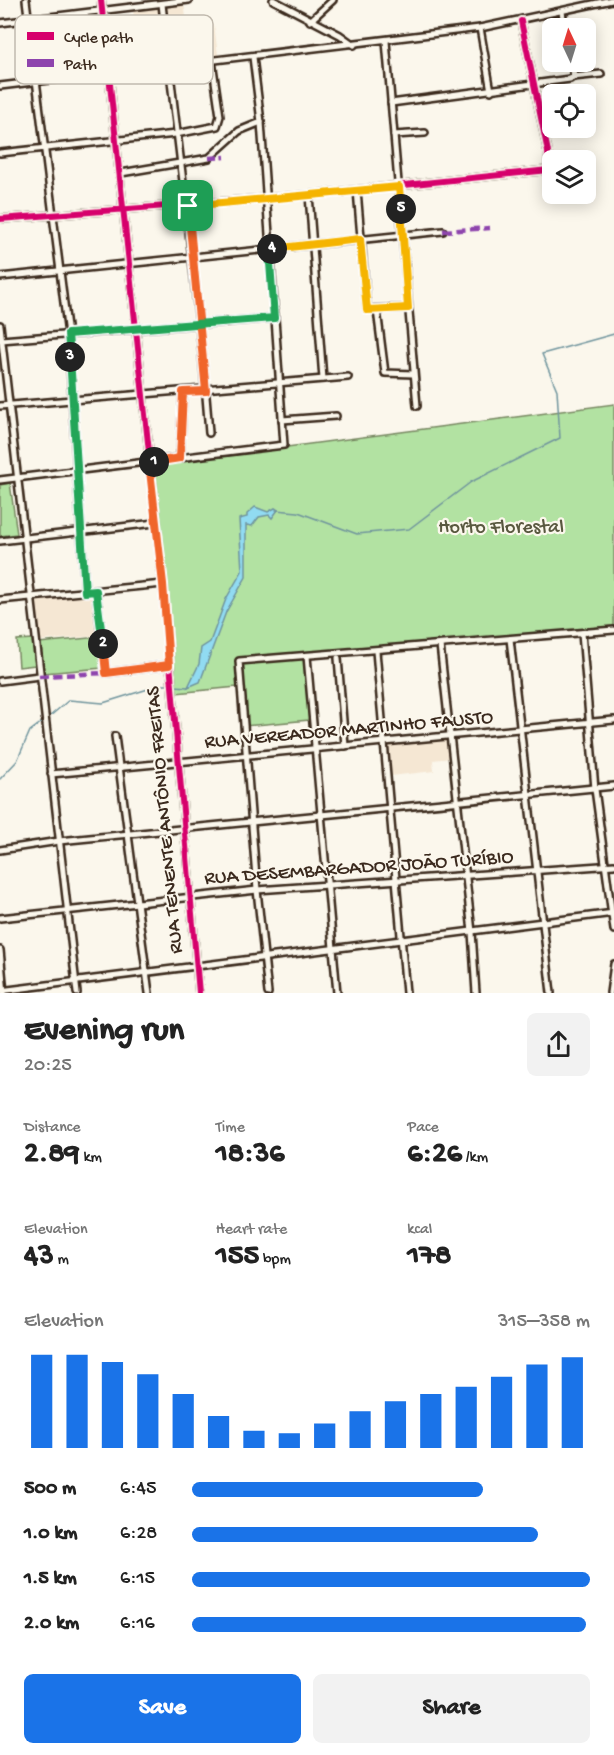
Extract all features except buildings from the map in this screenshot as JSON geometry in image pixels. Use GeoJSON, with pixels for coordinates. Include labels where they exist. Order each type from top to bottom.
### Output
{"type":"FeatureCollection","features":[{"type":"Feature","properties":{"kind":"street"},"geometry":{"type":"LineString","coordinates":[[26,0],[28,15]]}},
{"type":"Feature","properties":{"kind":"street","name":"RUA TENENTE ANTÔNIO FREITAS"},"geometry":{"type":"LineString","coordinates":[[101,0],[103,15]]}},
{"type":"Feature","properties":{"kind":"street"},"geometry":{"type":"LineString","coordinates":[[75,15],[189,0]]}},
{"type":"Feature","properties":{"kind":"street"},"geometry":{"type":"LineString","coordinates":[[273,0],[310,21],[344,36],[354,45]]}},
{"type":"Feature","properties":{"kind":"street"},"geometry":{"type":"LineString","coordinates":[[310,21],[333,0]]}},
{"type":"Feature","properties":{"kind":"street"},"geometry":{"type":"LineString","coordinates":[[213,61],[480,28],[612,0]]}},
{"type":"Feature","properties":{"kind":"street"},"geometry":{"type":"LineString","coordinates":[[162,4],[163,15]]}},
{"type":"Feature","properties":{"kind":"street"},"geometry":{"type":"LineString","coordinates":[[562,12],[563,18]]}},
{"type":"Feature","properties":{"kind":"street"},"geometry":{"type":"LineString","coordinates":[[0,23],[15,21]]}},
{"type":"Feature","properties":{"kind":"street"},"geometry":{"type":"LineString","coordinates":[[0,219],[188,206],[399,187],[549,170],[548,152],[521,21]]}},
{"type":"Feature","properties":{"kind":"street"},"geometry":{"type":"LineString","coordinates":[[480,28],[491,91]]}},
{"type":"Feature","properties":{"kind":"street"},"geometry":{"type":"LineString","coordinates":[[386,41],[417,406]]}},
{"type":"Feature","properties":{"kind":"street"},"geometry":{"type":"LineString","coordinates":[[0,480],[282,446],[284,443],[261,122],[253,57]]}},
{"type":"Feature","properties":{"kind":"street"},"geometry":{"type":"LineString","coordinates":[[0,153],[176,134],[217,126],[220,120],[213,68]]}},
{"type":"Feature","properties":{"kind":"street"},"geometry":{"type":"LineString","coordinates":[[572,72],[572,78]]}},
{"type":"Feature","properties":{"kind":"street"},"geometry":{"type":"LineString","coordinates":[[392,103],[535,85],[601,74]]}},
{"type":"Feature","properties":{"kind":"street"},"geometry":{"type":"LineString","coordinates":[[0,86],[18,84]]}},
{"type":"Feature","properties":{"kind":"street"},"geometry":{"type":"LineString","coordinates":[[36,84],[62,270],[85,592]]}},
{"type":"Feature","properties":{"kind":"street","name":"RUA TENENTE ANTÔNIO FREITAS"},"geometry":{"type":"LineString","coordinates":[[111,84],[163,584],[199,993]]}},
{"type":"Feature","properties":{"kind":"street"},"geometry":{"type":"LineString","coordinates":[[171,84],[176,134],[188,206],[209,434]]}},
{"type":"Feature","properties":{"kind":"street"},"geometry":{"type":"LineString","coordinates":[[121,173],[209,158],[239,131],[261,122]]}},
{"type":"Feature","properties":{"kind":"street"},"geometry":{"type":"LineString","coordinates":[[394,135],[425,133]]}},
{"type":"Feature","properties":{"kind":"street"},"geometry":{"type":"LineString","coordinates":[[357,190],[366,307],[369,311],[408,308]]}},
{"type":"Feature","properties":{"kind":"street"},"geometry":{"type":"LineString","coordinates":[[309,195],[322,379]]}},
{"type":"Feature","properties":{"kind":"street"},"geometry":{"type":"LineString","coordinates":[[0,277],[443,231]]}},
{"type":"Feature","properties":{"kind":"street"},"geometry":{"type":"LineString","coordinates":[[377,310],[384,371],[388,374],[413,374]]}},
{"type":"Feature","properties":{"kind":"street"},"geometry":{"type":"LineString","coordinates":[[1,340],[198,326],[274,318]]}},
{"type":"Feature","properties":{"kind":"street"},"geometry":{"type":"LineString","coordinates":[[0,325],[29,598],[59,841],[65,910],[77,993]]}},
{"type":"Feature","properties":{"kind":"street"},"geometry":{"type":"LineString","coordinates":[[0,406],[206,391],[348,377]]}},
{"type":"Feature","properties":{"kind":"street"},"geometry":{"type":"LineString","coordinates":[[180,458],[183,392]]}},
{"type":"Feature","properties":{"kind":"street"},"geometry":{"type":"LineString","coordinates":[[282,420],[336,416]]}},
{"type":"Feature","properties":{"kind":"street"},"geometry":{"type":"LineString","coordinates":[[0,541],[155,523]]}},
{"type":"Feature","properties":{"kind":"street"},"geometry":{"type":"LineString","coordinates":[[0,600],[163,584]]}},
{"type":"Feature","properties":{"kind":"street"},"geometry":{"type":"LineString","coordinates":[[96,591],[106,673],[169,665]]}},
{"type":"Feature","properties":{"kind":"street"},"geometry":{"type":"LineString","coordinates":[[268,993],[245,755],[239,661],[614,630]]}},
{"type":"Feature","properties":{"kind":"street"},"geometry":{"type":"LineString","coordinates":[[582,633],[595,789],[614,930]]}},
{"type":"Feature","properties":{"kind":"street"},"geometry":{"type":"LineString","coordinates":[[510,639],[536,871],[544,922],[550,993]]}},
{"type":"Feature","properties":{"kind":"street"},"geometry":{"type":"LineString","coordinates":[[440,645],[472,932],[476,993]]}},
{"type":"Feature","properties":{"kind":"street"},"geometry":{"type":"LineString","coordinates":[[376,651],[399,939],[406,993]]}},
{"type":"Feature","properties":{"kind":"street"},"geometry":{"type":"LineString","coordinates":[[307,656],[337,993]]}},
{"type":"Feature","properties":{"kind":"street"},"geometry":{"type":"LineString","coordinates":[[338,658],[345,746]]}},
{"type":"Feature","properties":{"kind":"street"},"geometry":{"type":"LineString","coordinates":[[0,681],[39,676]]}},
{"type":"Feature","properties":{"kind":"street","name":"RUA VEREADOR MARTINHO FAUSTO"},"geometry":{"type":"LineString","coordinates":[[51,774],[614,720]]}},
{"type":"Feature","properties":{"kind":"street"},"geometry":{"type":"LineString","coordinates":[[115,736],[149,993]]}},
{"type":"Feature","properties":{"kind":"street"},"geometry":{"type":"LineString","coordinates":[[0,850],[59,841],[614,786]]}},
{"type":"Feature","properties":{"kind":"street","name":"RUA DESEMBARGADOR JOÃO TURÍBIO"},"geometry":{"type":"LineString","coordinates":[[0,918],[257,890],[326,887],[614,865]]}},
{"type":"Feature","properties":{"kind":"street"},"geometry":{"type":"LineString","coordinates":[[0,950],[3,992],[612,913]]}},
{"type":"Feature","properties":{"kind":"street"},"geometry":{"type":"LineString","coordinates":[[609,993],[614,963]]}},
{"type":"Feature","properties":{"kind":"shaded area"},"geometry":{"type":"Polygon","coordinates":[[[184,3],[186,15],[166,15],[165,5],[184,3]]]}},
{"type":"Feature","properties":{"kind":"shaded area"},"geometry":{"type":"Polygon","coordinates":[[[161,6],[162,15],[134,15],[133,10],[161,6]]]}},
{"type":"Feature","properties":{"kind":"shaded area"},"geometry":{"type":"Polygon","coordinates":[[[213,25],[218,55],[213,56],[213,25]]]}},
{"type":"Feature","properties":{"kind":"shaded area"},"geometry":{"type":"Polygon","coordinates":[[[92,595],[97,636],[37,641],[33,600],[92,595]]]}},
{"type":"Feature","properties":{"kind":"shaded area"},"geometry":{"type":"Polygon","coordinates":[[[449,740],[451,758],[433,760],[434,771],[391,776],[388,745],[449,740]]]}},
{"type":"Feature","properties":{"kind":"green space","name":"Horto Florestal"},"geometry":{"type":"Polygon","coordinates":[[[614,404],[614,626],[303,654],[309,720],[243,726],[240,659],[237,659],[237,687],[176,693],[151,465],[614,404]]]}},
{"type":"Feature","properties":{"kind":"green space"},"geometry":{"type":"Polygon","coordinates":[[[10,483],[17,534],[0,536],[0,485],[10,483]]]}},
{"type":"Feature","properties":{"kind":"green space"},"geometry":{"type":"Polygon","coordinates":[[[99,637],[103,668],[43,673],[39,643],[99,637]]]}},
{"type":"Feature","properties":{"kind":"green space"},"geometry":{"type":"Polygon","coordinates":[[[32,639],[35,665],[19,667],[17,640],[32,639]]]}},
{"type":"Feature","properties":{"kind":"water"},"geometry":{"type":"Polygon","coordinates":[[[255,507],[268,512],[275,508],[278,510],[272,518],[269,515],[259,517],[252,526],[246,525],[246,577],[226,612],[200,682],[188,687],[199,664],[201,648],[210,642],[226,599],[242,571],[239,519],[247,517],[247,514],[255,507]]]}},
{"type":"Feature","properties":{"kind":"waterway"},"geometry":{"type":"LineString","coordinates":[[276,510],[298,512],[357,534],[409,529],[471,482],[560,438],[557,390],[542,354],[614,334]]}},
{"type":"Feature","properties":{"kind":"waterway"},"geometry":{"type":"LineString","coordinates":[[49,717],[69,700],[103,703],[161,685],[170,685]]}},
{"type":"Feature","properties":{"kind":"waterway"},"geometry":{"type":"LineString","coordinates":[[175,686],[188,687]]}},
{"type":"Feature","properties":{"kind":"waterway"},"geometry":{"type":"LineString","coordinates":[[0,779],[17,761],[30,731],[42,722]]}},
{"type":"Feature","properties":{"kind":"marked path"},"geometry":{"type":"LineString","coordinates":[[209,158],[225,157]]}},
{"type":"Feature","properties":{"kind":"marked path"},"geometry":{"type":"LineString","coordinates":[[443,231],[490,228]]}},
{"type":"Feature","properties":{"kind":"marked path"},"geometry":{"type":"LineString","coordinates":[[39,676],[106,673]]}},
{"type":"Feature","properties":{"kind":"cycle path"},"geometry":{"type":"LineString","coordinates":[[101,0],[103,15]]}},
{"type":"Feature","properties":{"kind":"cycle path"},"geometry":{"type":"LineString","coordinates":[[0,219],[309,195],[549,170],[548,152],[521,21]]}},
{"type":"Feature","properties":{"kind":"cycle path"},"geometry":{"type":"LineString","coordinates":[[110,84],[163,584],[199,993]]}},
{"type":"Feature","properties":{"kind":"route"},"geometry":{"type":"LineString","coordinates":[[188,206],[198,326],[206,391],[183,392],[180,458],[149,462],[163,584],[169,665],[106,673],[96,591],[85,592],[68,334],[198,326],[274,318],[269,249],[360,239],[367,310],[408,308],[399,187],[188,206]]}}]}
